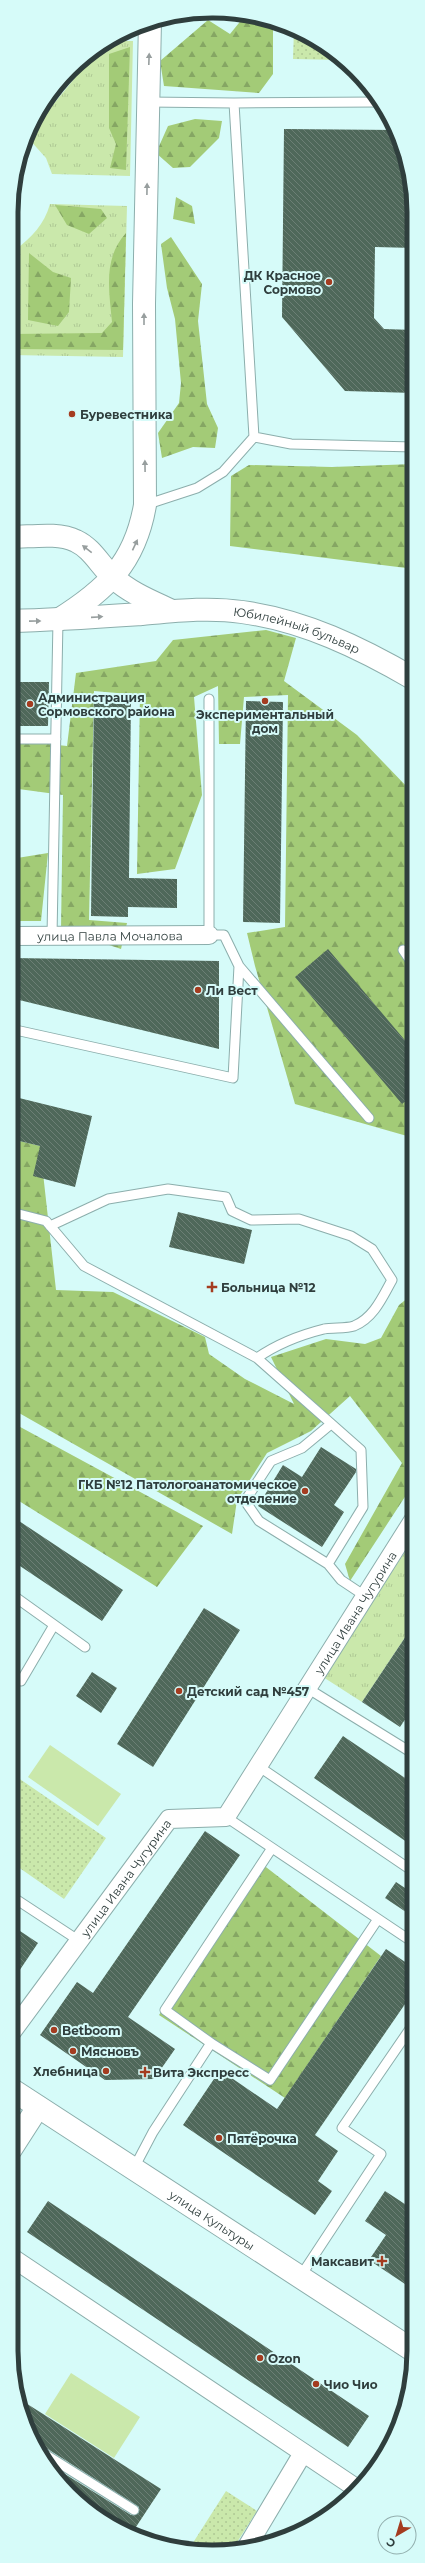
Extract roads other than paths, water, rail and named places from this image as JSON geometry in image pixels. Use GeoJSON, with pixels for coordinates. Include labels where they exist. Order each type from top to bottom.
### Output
{"type":"FeatureCollection","features":[{"type":"Feature","properties":{"kind":"street"},"geometry":{"type":"LineString","coordinates":[[58,620],[87,602],[113,577],[130,555],[141,531],[145,506],[144,304],[150,28]]}},
{"type":"Feature","properties":{"kind":"street"},"geometry":{"type":"LineString","coordinates":[[18,537],[57,537],[75,541],[88,549],[113,577],[128,588],[172,611]]}},
{"type":"Feature","properties":{"kind":"street","name":"Юбилейный бульвар"},"geometry":{"type":"LineString","coordinates":[[18,621],[58,620],[208,609],[242,612],[294,623],[344,642],[407,675]]}},
{"type":"Feature","properties":{"kind":"street","name":"улица Павла Мочалова"},"geometry":{"type":"LineString","coordinates":[[18,936],[208,935]]}},
{"type":"Feature","properties":{"kind":"street","name":"улица Ивана Чугурина"},"geometry":{"type":"LineString","coordinates":[[18,2023],[78,1940],[169,1819],[226,1817],[407,1530]]}},
{"type":"Feature","properties":{"kind":"street","name":"улица Культуры"},"geometry":{"type":"LineString","coordinates":[[18,2094],[407,2346]]}},
{"type":"Feature","properties":{"kind":"street"},"geometry":{"type":"LineString","coordinates":[[18,2138],[38,2107]]}},
{"type":"Feature","properties":{"kind":"street"},"geometry":{"type":"LineString","coordinates":[[18,2262],[352,2486]]}},
{"type":"Feature","properties":{"kind":"street"},"geometry":{"type":"LineString","coordinates":[[250,2541],[303,2453]]}},
{"type":"Feature","properties":{"kind":"lane"},"geometry":{"type":"LineString","coordinates":[[148,102],[373,102]]}},
{"type":"Feature","properties":{"kind":"lane"},"geometry":{"type":"LineString","coordinates":[[145,506],[197,488],[223,472],[254,437],[234,103]]}},
{"type":"Feature","properties":{"kind":"lane"},"geometry":{"type":"LineString","coordinates":[[254,437],[291,444],[407,447]]}},
{"type":"Feature","properties":{"kind":"lane"},"geometry":{"type":"LineString","coordinates":[[52,936],[58,620]]}},
{"type":"Feature","properties":{"kind":"lane"},"geometry":{"type":"LineString","coordinates":[[209,700],[208,935],[224,935],[239,966],[369,1118]]}},
{"type":"Feature","properties":{"kind":"lane"},"geometry":{"type":"LineString","coordinates":[[18,739],[56,739]]}},
{"type":"Feature","properties":{"kind":"lane"},"geometry":{"type":"LineString","coordinates":[[402,950],[407,957]]}},
{"type":"Feature","properties":{"kind":"lane"},"geometry":{"type":"LineString","coordinates":[[18,1031],[233,1078],[239,966]]}},
{"type":"Feature","properties":{"kind":"lane"},"geometry":{"type":"LineString","coordinates":[[50,1226],[108,1199],[168,1190],[226,1197],[232,1211],[251,1220],[299,1219],[351,1236],[372,1249],[392,1280],[376,1309],[354,1326],[324,1329],[296,1338],[272,1347],[257,1358]]}},
{"type":"Feature","properties":{"kind":"lane"},"geometry":{"type":"LineString","coordinates":[[18,1214],[46,1221],[84,1266],[257,1358],[361,1450],[363,1507],[328,1564]]}},
{"type":"Feature","properties":{"kind":"lane"},"geometry":{"type":"LineString","coordinates":[[332,1424],[302,1448],[271,1461],[245,1501],[259,1520],[328,1564],[341,1580],[365,1596]]}},
{"type":"Feature","properties":{"kind":"lane"},"geometry":{"type":"LineString","coordinates":[[18,1599],[86,1647]]}},
{"type":"Feature","properties":{"kind":"lane"},"geometry":{"type":"LineString","coordinates":[[18,1679],[21,1681],[54,1625]]}},
{"type":"Feature","properties":{"kind":"lane"},"geometry":{"type":"LineString","coordinates":[[307,1688],[407,1750]]}},
{"type":"Feature","properties":{"kind":"lane"},"geometry":{"type":"LineString","coordinates":[[258,1766],[407,1867]]}},
{"type":"Feature","properties":{"kind":"lane"},"geometry":{"type":"LineString","coordinates":[[226,1817],[407,1938]]}},
{"type":"Feature","properties":{"kind":"lane"},"geometry":{"type":"LineString","coordinates":[[272,1848],[164,2010],[211,2043],[270,2080],[378,1919]]}},
{"type":"Feature","properties":{"kind":"lane"},"geometry":{"type":"LineString","coordinates":[[18,1901],[78,1940]]}},
{"type":"Feature","properties":{"kind":"lane"},"geometry":{"type":"LineString","coordinates":[[300,2277],[381,2154],[342,2128],[407,2033]]}},
{"type":"Feature","properties":{"kind":"lane"},"geometry":{"type":"LineString","coordinates":[[134,2168],[153,2132],[211,2043]]}},
{"type":"Feature","properties":{"kind":"lane"},"geometry":{"type":"LineString","coordinates":[[50,2457],[134,2510]]}},
{"type":"Feature","properties":{"kind":"place","name":"ДК Красное Сормово"},"geometry":{"type":"Point","coordinates":[329,282]}},
{"type":"Feature","properties":{"kind":"place","name":"Буревестника"},"geometry":{"type":"Point","coordinates":[72,414]}},
{"type":"Feature","properties":{"kind":"place","name":"Экспериментальный дом"},"geometry":{"type":"Point","coordinates":[265,701]}},
{"type":"Feature","properties":{"kind":"place","name":"Администрация Сормовского района"},"geometry":{"type":"Point","coordinates":[30,704]}},
{"type":"Feature","properties":{"kind":"place","name":"Ли Вест"},"geometry":{"type":"Point","coordinates":[198,990]}},
{"type":"Feature","properties":{"kind":"place","name":"Больница №12"},"geometry":{"type":"Point","coordinates":[212,1287]}},
{"type":"Feature","properties":{"kind":"place","name":"ГКБ №12 Патологоанатомическое отделение"},"geometry":{"type":"Point","coordinates":[305,1491]}},
{"type":"Feature","properties":{"kind":"place","name":"Детский сад №457"},"geometry":{"type":"Point","coordinates":[179,1691]}},
{"type":"Feature","properties":{"kind":"place","name":"Betboom"},"geometry":{"type":"Point","coordinates":[54,2030]}},
{"type":"Feature","properties":{"kind":"place","name":"Мясновъ"},"geometry":{"type":"Point","coordinates":[73,2051]}},
{"type":"Feature","properties":{"kind":"place","name":"Хлебница"},"geometry":{"type":"Point","coordinates":[106,2071]}},
{"type":"Feature","properties":{"kind":"place","name":"Вита Экспресс"},"geometry":{"type":"Point","coordinates":[145,2072]}},
{"type":"Feature","properties":{"kind":"place","name":"Пятёрочка"},"geometry":{"type":"Point","coordinates":[219,2138]}},
{"type":"Feature","properties":{"kind":"place","name":"Максавит"},"geometry":{"type":"Point","coordinates":[382,2261]}},
{"type":"Feature","properties":{"kind":"place","name":"Ozon"},"geometry":{"type":"Point","coordinates":[260,2358]}},
{"type":"Feature","properties":{"kind":"place","name":"Чио Чио"},"geometry":{"type":"Point","coordinates":[316,2384]}}]}
